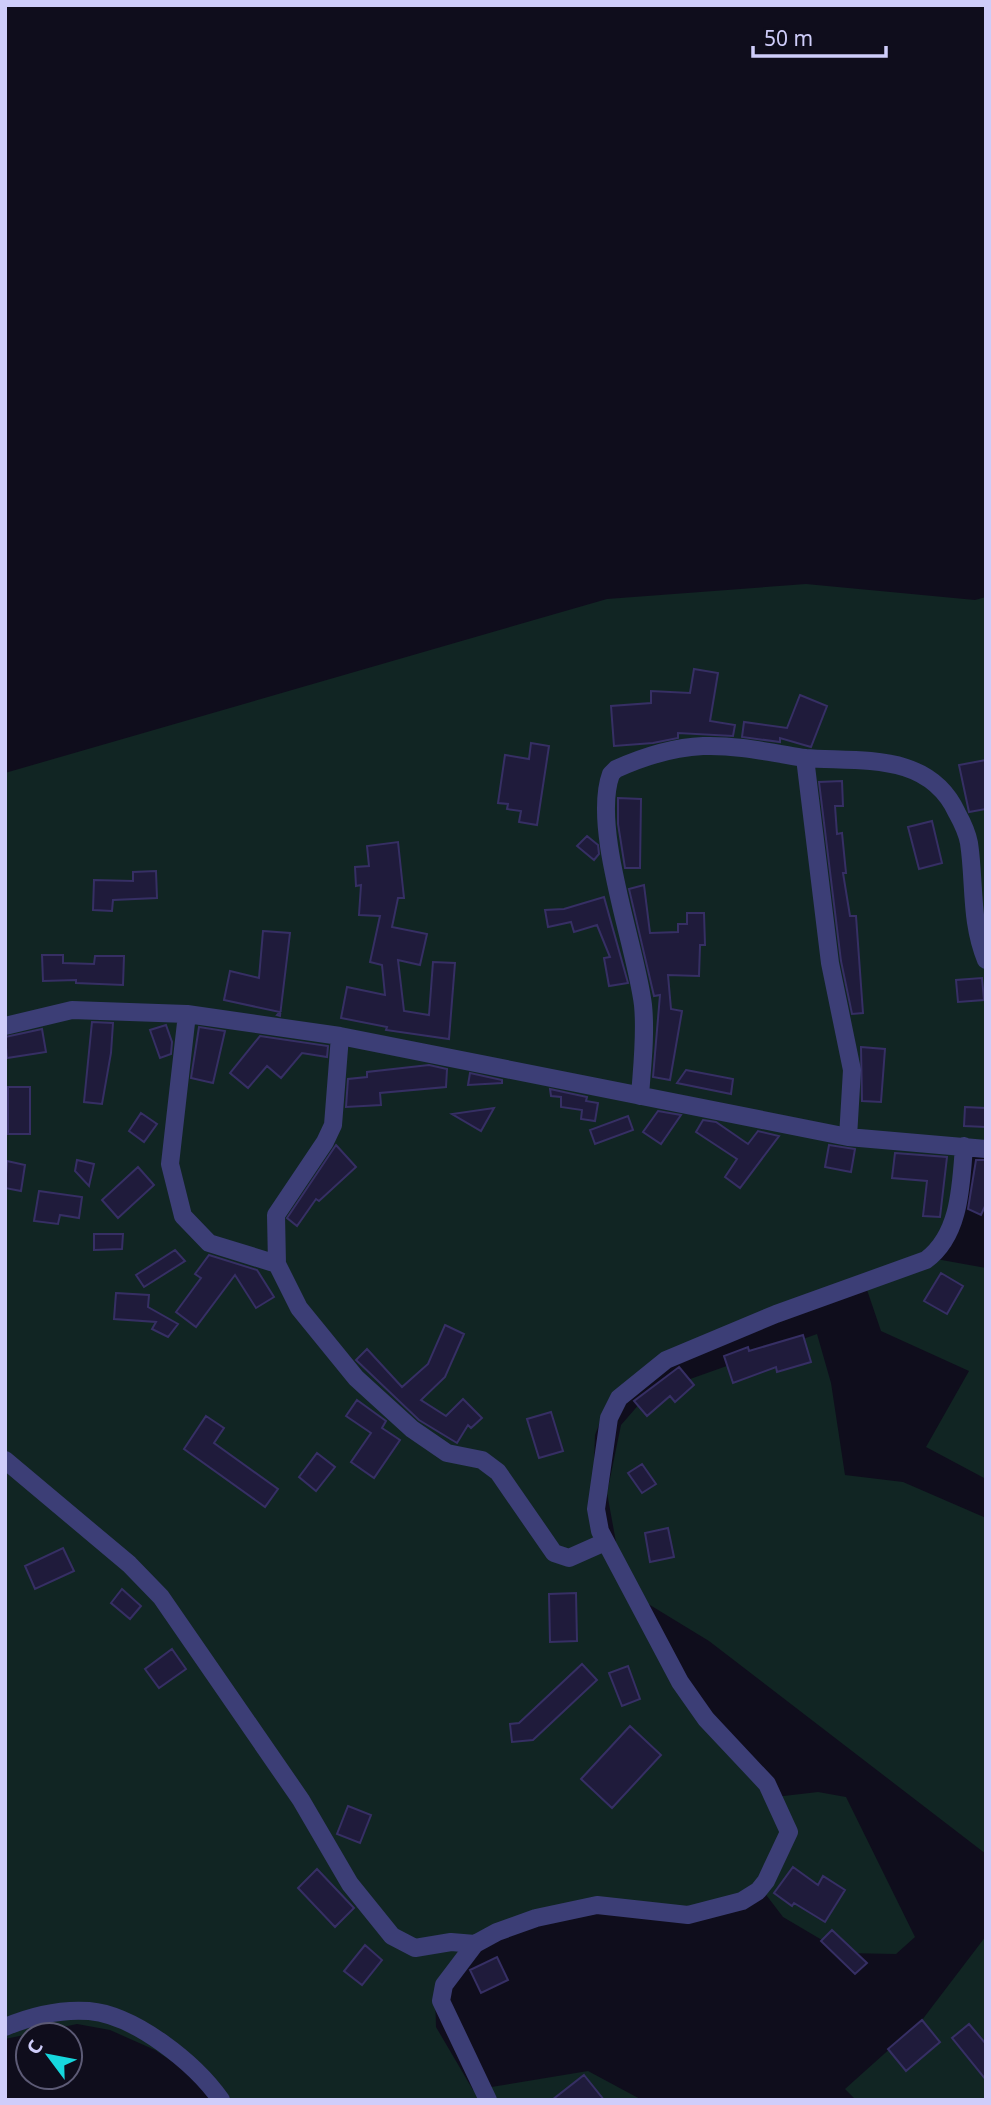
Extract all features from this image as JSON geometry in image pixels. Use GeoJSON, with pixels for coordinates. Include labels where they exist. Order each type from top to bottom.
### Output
{"type":"FeatureCollection","features":[{"type":"Feature","properties":{"kind":"street"},"geometry":{"type":"LineString","coordinates":[[640,1096],[643,1008],[611,861],[608,819],[611,774],[616,769],[656,753],[702,744],[805,758],[912,768],[930,776],[942,786],[953,804],[969,842],[973,912],[986,960]]}},
{"type":"Feature","properties":{"kind":"street"},"geometry":{"type":"LineString","coordinates":[[805,758],[830,964],[852,1070],[848,1137]]}},
{"type":"Feature","properties":{"kind":"street"},"geometry":{"type":"LineString","coordinates":[[5,1026],[72,1010],[187,1014],[340,1036],[848,1137],[986,1149]]}},
{"type":"Feature","properties":{"kind":"street"},"geometry":{"type":"LineString","coordinates":[[187,1014],[170,1164],[183,1216],[209,1243],[277,1264]]}},
{"type":"Feature","properties":{"kind":"street"},"geometry":{"type":"LineString","coordinates":[[340,1036],[333,1125],[325,1142],[276,1215],[277,1264],[299,1308],[356,1378],[412,1429],[447,1453],[482,1460],[498,1472],[554,1553],[569,1558],[605,1542]]}},
{"type":"Feature","properties":{"kind":"street"},"geometry":{"type":"LineString","coordinates":[[488,2100],[441,2001],[444,1985],[475,1944],[497,1932],[536,1918],[585,1906],[688,1915],[742,1901],[758,1891],[766,1881],[786,1839],[788,1826],[767,1784],[692,1700],[653,1635],[627,1580],[605,1542],[596,1509],[610,1418],[619,1398],[656,1367],[675,1356],[776,1314],[926,1261],[941,1247],[953,1223],[964,1146]]}},
{"type":"Feature","properties":{"kind":"street"},"geometry":{"type":"LineString","coordinates":[[5,1460],[129,1564],[161,1597],[301,1800],[351,1884],[392,1936],[415,1948],[451,1942],[475,1944]]}},
{"type":"Feature","properties":{"kind":"street"},"geometry":{"type":"LineString","coordinates":[[5,2027],[33,2017],[74,2011],[112,2016],[172,2050],[195,2068],[221,2100]]}},
{"type":"Feature","properties":{"kind":"green space"},"geometry":{"type":"Polygon","coordinates":[[[806,584],[975,600],[986,597],[986,1148],[957,1143],[950,1203],[941,1229],[925,1257],[986,1268],[986,1479],[926,1447],[969,1371],[881,1331],[865,1284],[657,1359],[609,1399],[595,1435],[592,1518],[657,1643],[775,1797],[818,1792],[846,1797],[915,1937],[896,1954],[844,1953],[783,1917],[760,1887],[740,1899],[687,1913],[604,1899],[466,1951],[435,1992],[436,2027],[473,2090],[588,2071],[642,2100],[211,2100],[199,2080],[155,2050],[110,2030],[84,2025],[84,2021],[14,2021],[14,2037],[5,2039],[5,773],[607,599],[806,584]]]}},
{"type":"Feature","properties":{"kind":"green space"},"geometry":{"type":"Polygon","coordinates":[[[817,1334],[831,1383],[845,1475],[903,1482],[986,1518],[986,1854],[709,1641],[645,1602],[618,1553],[607,1493],[621,1425],[648,1394],[817,1334]]]}},
{"type":"Feature","properties":{"kind":"green space"},"geometry":{"type":"Polygon","coordinates":[[[986,1936],[986,2100],[856,2100],[845,2089],[922,2020],[986,1936]]]}},
{"type":"Feature","properties":{"kind":"building"},"geometry":{"type":"Polygon","coordinates":[[[694,669],[718,673],[710,721],[735,725],[733,736],[678,733],[678,738],[614,746],[611,706],[651,703],[651,691],[690,693],[694,669]]]}},
{"type":"Feature","properties":{"kind":"building"},"geometry":{"type":"Polygon","coordinates":[[[800,695],[827,706],[811,747],[780,738],[780,742],[742,737],[744,722],[787,728],[800,695]]]}},
{"type":"Feature","properties":{"kind":"building"},"geometry":{"type":"Polygon","coordinates":[[[531,743],[549,746],[537,825],[519,822],[521,811],[507,809],[508,804],[498,803],[505,755],[529,759],[531,743]]]}},
{"type":"Feature","properties":{"kind":"building"},"geometry":{"type":"Polygon","coordinates":[[[986,760],[986,809],[969,812],[959,765],[986,760]]]}},
{"type":"Feature","properties":{"kind":"building"},"geometry":{"type":"Polygon","coordinates":[[[842,781],[843,806],[835,806],[837,834],[842,833],[846,873],[843,873],[850,916],[856,916],[863,1013],[852,1014],[841,961],[819,782],[842,781]]]}},
{"type":"Feature","properties":{"kind":"building"},"geometry":{"type":"Polygon","coordinates":[[[618,798],[641,799],[640,868],[625,868],[618,824],[618,798]]]}},
{"type":"Feature","properties":{"kind":"building"},"geometry":{"type":"Polygon","coordinates":[[[932,821],[942,863],[919,869],[908,827],[932,821]]]}},
{"type":"Feature","properties":{"kind":"building"},"geometry":{"type":"Polygon","coordinates":[[[587,836],[598,845],[599,854],[594,860],[577,846],[587,836]]]}},
{"type":"Feature","properties":{"kind":"building"},"geometry":{"type":"Polygon","coordinates":[[[398,842],[404,898],[398,898],[392,927],[427,934],[420,965],[398,960],[404,1011],[429,1015],[433,962],[455,963],[449,1039],[386,1030],[387,1027],[341,1018],[347,987],[385,995],[382,965],[370,962],[380,916],[359,915],[361,885],[356,886],[355,867],[369,866],[367,846],[398,842]]]}},
{"type":"Feature","properties":{"kind":"building"},"geometry":{"type":"Polygon","coordinates":[[[156,871],[157,898],[113,900],[112,911],[93,910],[94,880],[133,881],[133,872],[156,871]]]}},
{"type":"Feature","properties":{"kind":"building"},"geometry":{"type":"Polygon","coordinates":[[[644,885],[650,933],[678,932],[678,924],[687,924],[687,913],[704,913],[705,945],[700,945],[699,976],[668,975],[671,1009],[682,1011],[670,1080],[653,1077],[660,995],[654,996],[629,889],[644,885]]]}},
{"type":"Feature","properties":{"kind":"building"},"geometry":{"type":"Polygon","coordinates":[[[604,897],[628,983],[609,986],[604,958],[610,957],[597,925],[574,932],[571,922],[548,927],[545,910],[564,909],[604,897]]]}},
{"type":"Feature","properties":{"kind":"building"},"geometry":{"type":"Polygon","coordinates":[[[263,931],[290,933],[280,1016],[277,1015],[280,1012],[224,1000],[230,971],[259,978],[263,931]]]}},
{"type":"Feature","properties":{"kind":"building"},"geometry":{"type":"Polygon","coordinates":[[[42,955],[63,955],[63,963],[94,964],[95,956],[124,956],[123,985],[76,983],[76,980],[43,981],[42,955]]]}},
{"type":"Feature","properties":{"kind":"building"},"geometry":{"type":"Polygon","coordinates":[[[982,978],[984,1000],[958,1002],[956,980],[982,978]]]}},
{"type":"Feature","properties":{"kind":"building"},"geometry":{"type":"Polygon","coordinates":[[[92,1022],[113,1023],[102,1104],[84,1102],[92,1022]]]}},
{"type":"Feature","properties":{"kind":"building"},"geometry":{"type":"Polygon","coordinates":[[[166,1025],[172,1042],[171,1054],[160,1058],[150,1030],[166,1025]]]}},
{"type":"Feature","properties":{"kind":"building"},"geometry":{"type":"Polygon","coordinates":[[[199,1027],[225,1031],[213,1083],[191,1078],[199,1027]]]}},
{"type":"Feature","properties":{"kind":"building"},"geometry":{"type":"Polygon","coordinates":[[[42,1029],[46,1052],[7,1058],[5,1037],[42,1029]]]}},
{"type":"Feature","properties":{"kind":"building"},"geometry":{"type":"Polygon","coordinates":[[[260,1036],[328,1046],[327,1057],[302,1053],[281,1078],[267,1066],[248,1088],[230,1073],[260,1036]]]}},
{"type":"Feature","properties":{"kind":"building"},"geometry":{"type":"Polygon","coordinates":[[[861,1047],[885,1049],[881,1102],[862,1101],[861,1047]]]}},
{"type":"Feature","properties":{"kind":"building"},"geometry":{"type":"Polygon","coordinates":[[[429,1065],[447,1069],[446,1087],[380,1093],[381,1105],[346,1107],[348,1079],[367,1077],[367,1072],[429,1065]]]}},
{"type":"Feature","properties":{"kind":"building"},"geometry":{"type":"Polygon","coordinates":[[[686,1070],[733,1079],[731,1094],[677,1083],[686,1070]]]}},
{"type":"Feature","properties":{"kind":"building"},"geometry":{"type":"Polygon","coordinates":[[[470,1073],[502,1080],[502,1083],[468,1085],[470,1073]]]}},
{"type":"Feature","properties":{"kind":"building"},"geometry":{"type":"Polygon","coordinates":[[[8,1087],[30,1087],[30,1134],[8,1134],[8,1087]]]}},
{"type":"Feature","properties":{"kind":"building"},"geometry":{"type":"Polygon","coordinates":[[[550,1089],[587,1097],[586,1101],[598,1103],[595,1121],[581,1119],[582,1110],[561,1107],[561,1097],[551,1096],[550,1089]]]}},
{"type":"Feature","properties":{"kind":"building"},"geometry":{"type":"Polygon","coordinates":[[[965,1107],[986,1108],[986,1127],[964,1126],[965,1107]]]}},
{"type":"Feature","properties":{"kind":"building"},"geometry":{"type":"Polygon","coordinates":[[[494,1108],[481,1131],[452,1114],[494,1108]]]}},
{"type":"Feature","properties":{"kind":"building"},"geometry":{"type":"Polygon","coordinates":[[[658,1111],[681,1115],[661,1144],[643,1132],[658,1111]]]}},
{"type":"Feature","properties":{"kind":"building"},"geometry":{"type":"Polygon","coordinates":[[[141,1113],[157,1124],[144,1142],[129,1131],[141,1113]]]}},
{"type":"Feature","properties":{"kind":"building"},"geometry":{"type":"Polygon","coordinates":[[[628,1116],[633,1130],[595,1144],[590,1130],[628,1116]]]}},
{"type":"Feature","properties":{"kind":"building"},"geometry":{"type":"Polygon","coordinates":[[[703,1120],[716,1122],[748,1144],[758,1131],[779,1136],[740,1188],[725,1177],[737,1159],[696,1132],[703,1120]]]}},
{"type":"Feature","properties":{"kind":"building"},"geometry":{"type":"Polygon","coordinates":[[[336,1145],[356,1167],[319,1201],[316,1199],[297,1226],[287,1218],[336,1145]]]}},
{"type":"Feature","properties":{"kind":"building"},"geometry":{"type":"Polygon","coordinates":[[[829,1145],[855,1149],[851,1172],[825,1167],[829,1145]]]}},
{"type":"Feature","properties":{"kind":"building"},"geometry":{"type":"Polygon","coordinates":[[[895,1153],[947,1157],[940,1217],[923,1216],[927,1181],[892,1178],[895,1153]]]}},
{"type":"Feature","properties":{"kind":"building"},"geometry":{"type":"Polygon","coordinates":[[[77,1160],[94,1164],[89,1186],[75,1171],[77,1160]]]}},
{"type":"Feature","properties":{"kind":"building"},"geometry":{"type":"Polygon","coordinates":[[[976,1160],[986,1160],[986,1204],[981,1215],[968,1209],[976,1160]]]}},
{"type":"Feature","properties":{"kind":"building"},"geometry":{"type":"Polygon","coordinates":[[[7,1161],[25,1165],[21,1191],[5,1188],[7,1161]]]}},
{"type":"Feature","properties":{"kind":"building"},"geometry":{"type":"Polygon","coordinates":[[[138,1167],[154,1185],[118,1218],[102,1200],[138,1167]]]}},
{"type":"Feature","properties":{"kind":"building"},"geometry":{"type":"Polygon","coordinates":[[[39,1191],[82,1197],[79,1218],[60,1215],[58,1224],[34,1221],[39,1191]]]}},
{"type":"Feature","properties":{"kind":"building"},"geometry":{"type":"Polygon","coordinates":[[[94,1234],[123,1234],[122,1249],[94,1250],[94,1234]]]}},
{"type":"Feature","properties":{"kind":"building"},"geometry":{"type":"Polygon","coordinates":[[[175,1250],[185,1261],[144,1287],[136,1275],[175,1250]]]}},
{"type":"Feature","properties":{"kind":"building"},"geometry":{"type":"Polygon","coordinates":[[[209,1255],[257,1270],[274,1297],[256,1308],[235,1275],[196,1327],[176,1312],[201,1278],[195,1274],[209,1255]]]}},
{"type":"Feature","properties":{"kind":"building"},"geometry":{"type":"Polygon","coordinates":[[[941,1273],[963,1286],[947,1314],[924,1301],[941,1273]]]}},
{"type":"Feature","properties":{"kind":"building"},"geometry":{"type":"Polygon","coordinates":[[[116,1293],[149,1295],[148,1307],[178,1324],[168,1337],[152,1329],[156,1322],[114,1319],[116,1293]]]}},
{"type":"Feature","properties":{"kind":"building"},"geometry":{"type":"Polygon","coordinates":[[[445,1325],[464,1334],[445,1377],[421,1400],[446,1416],[463,1399],[482,1418],[471,1428],[468,1425],[457,1443],[419,1420],[356,1360],[367,1349],[402,1387],[428,1364],[445,1325]]]}},
{"type":"Feature","properties":{"kind":"building"},"geometry":{"type":"Polygon","coordinates":[[[803,1335],[811,1362],[777,1372],[776,1367],[733,1383],[724,1356],[748,1347],[749,1351],[803,1335]]]}},
{"type":"Feature","properties":{"kind":"building"},"geometry":{"type":"Polygon","coordinates":[[[679,1367],[694,1385],[675,1402],[670,1396],[647,1416],[634,1401],[679,1367]]]}},
{"type":"Feature","properties":{"kind":"building"},"geometry":{"type":"Polygon","coordinates":[[[357,1400],[386,1421],[382,1428],[400,1440],[374,1478],[351,1462],[371,1433],[346,1416],[357,1400]]]}},
{"type":"Feature","properties":{"kind":"building"},"geometry":{"type":"Polygon","coordinates":[[[551,1412],[563,1451],[539,1458],[527,1419],[551,1412]]]}},
{"type":"Feature","properties":{"kind":"building"},"geometry":{"type":"Polygon","coordinates":[[[206,1416],[224,1428],[214,1443],[278,1489],[265,1507],[184,1449],[206,1416]]]}},
{"type":"Feature","properties":{"kind":"building"},"geometry":{"type":"Polygon","coordinates":[[[317,1453],[335,1467],[316,1491],[299,1477],[317,1453]]]}},
{"type":"Feature","properties":{"kind":"building"},"geometry":{"type":"Polygon","coordinates":[[[642,1464],[656,1484],[642,1493],[628,1473],[642,1464]]]}},
{"type":"Feature","properties":{"kind":"building"},"geometry":{"type":"Polygon","coordinates":[[[668,1528],[674,1557],[650,1562],[645,1533],[668,1528]]]}},
{"type":"Feature","properties":{"kind":"building"},"geometry":{"type":"Polygon","coordinates":[[[63,1548],[74,1571],[35,1589],[25,1566],[63,1548]]]}},
{"type":"Feature","properties":{"kind":"building"},"geometry":{"type":"Polygon","coordinates":[[[122,1589],[141,1606],[130,1619],[111,1603],[122,1589]]]}},
{"type":"Feature","properties":{"kind":"building"},"geometry":{"type":"Polygon","coordinates":[[[576,1593],[577,1641],[550,1642],[549,1594],[576,1593]]]}},
{"type":"Feature","properties":{"kind":"building"},"geometry":{"type":"Polygon","coordinates":[[[172,1649],[186,1669],[159,1688],[145,1669],[172,1649]]]}},
{"type":"Feature","properties":{"kind":"building"},"geometry":{"type":"Polygon","coordinates":[[[582,1664],[597,1680],[533,1740],[512,1742],[510,1724],[519,1723],[582,1664]]]}},
{"type":"Feature","properties":{"kind":"building"},"geometry":{"type":"Polygon","coordinates":[[[628,1666],[640,1699],[622,1706],[609,1673],[628,1666]]]}},
{"type":"Feature","properties":{"kind":"building"},"geometry":{"type":"Polygon","coordinates":[[[630,1726],[661,1755],[612,1808],[581,1779],[630,1726]]]}},
{"type":"Feature","properties":{"kind":"building"},"geometry":{"type":"Polygon","coordinates":[[[348,1806],[371,1815],[360,1843],[337,1834],[348,1806]]]}},
{"type":"Feature","properties":{"kind":"building"},"geometry":{"type":"Polygon","coordinates":[[[793,1867],[818,1885],[823,1876],[845,1890],[825,1922],[794,1903],[792,1906],[774,1893],[793,1867]]]}},
{"type":"Feature","properties":{"kind":"building"},"geometry":{"type":"Polygon","coordinates":[[[317,1869],[354,1908],[335,1927],[298,1888],[317,1869]]]}},
{"type":"Feature","properties":{"kind":"building"},"geometry":{"type":"Polygon","coordinates":[[[832,1930],[867,1963],[855,1974],[821,1941],[832,1930]]]}},
{"type":"Feature","properties":{"kind":"building"},"geometry":{"type":"Polygon","coordinates":[[[365,1945],[382,1960],[362,1985],[344,1971],[365,1945]]]}},
{"type":"Feature","properties":{"kind":"building"},"geometry":{"type":"Polygon","coordinates":[[[497,1957],[508,1980],[481,1993],[470,1970],[497,1957]]]}},
{"type":"Feature","properties":{"kind":"building"},"geometry":{"type":"Polygon","coordinates":[[[922,2020],[940,2042],[906,2071],[888,2049],[922,2020]]]}},
{"type":"Feature","properties":{"kind":"building"},"geometry":{"type":"Polygon","coordinates":[[[969,2024],[986,2044],[986,2080],[952,2038],[969,2024]]]}},
{"type":"Feature","properties":{"kind":"building"},"geometry":{"type":"Polygon","coordinates":[[[584,2075],[604,2100],[552,2100],[584,2075]]]}}]}
